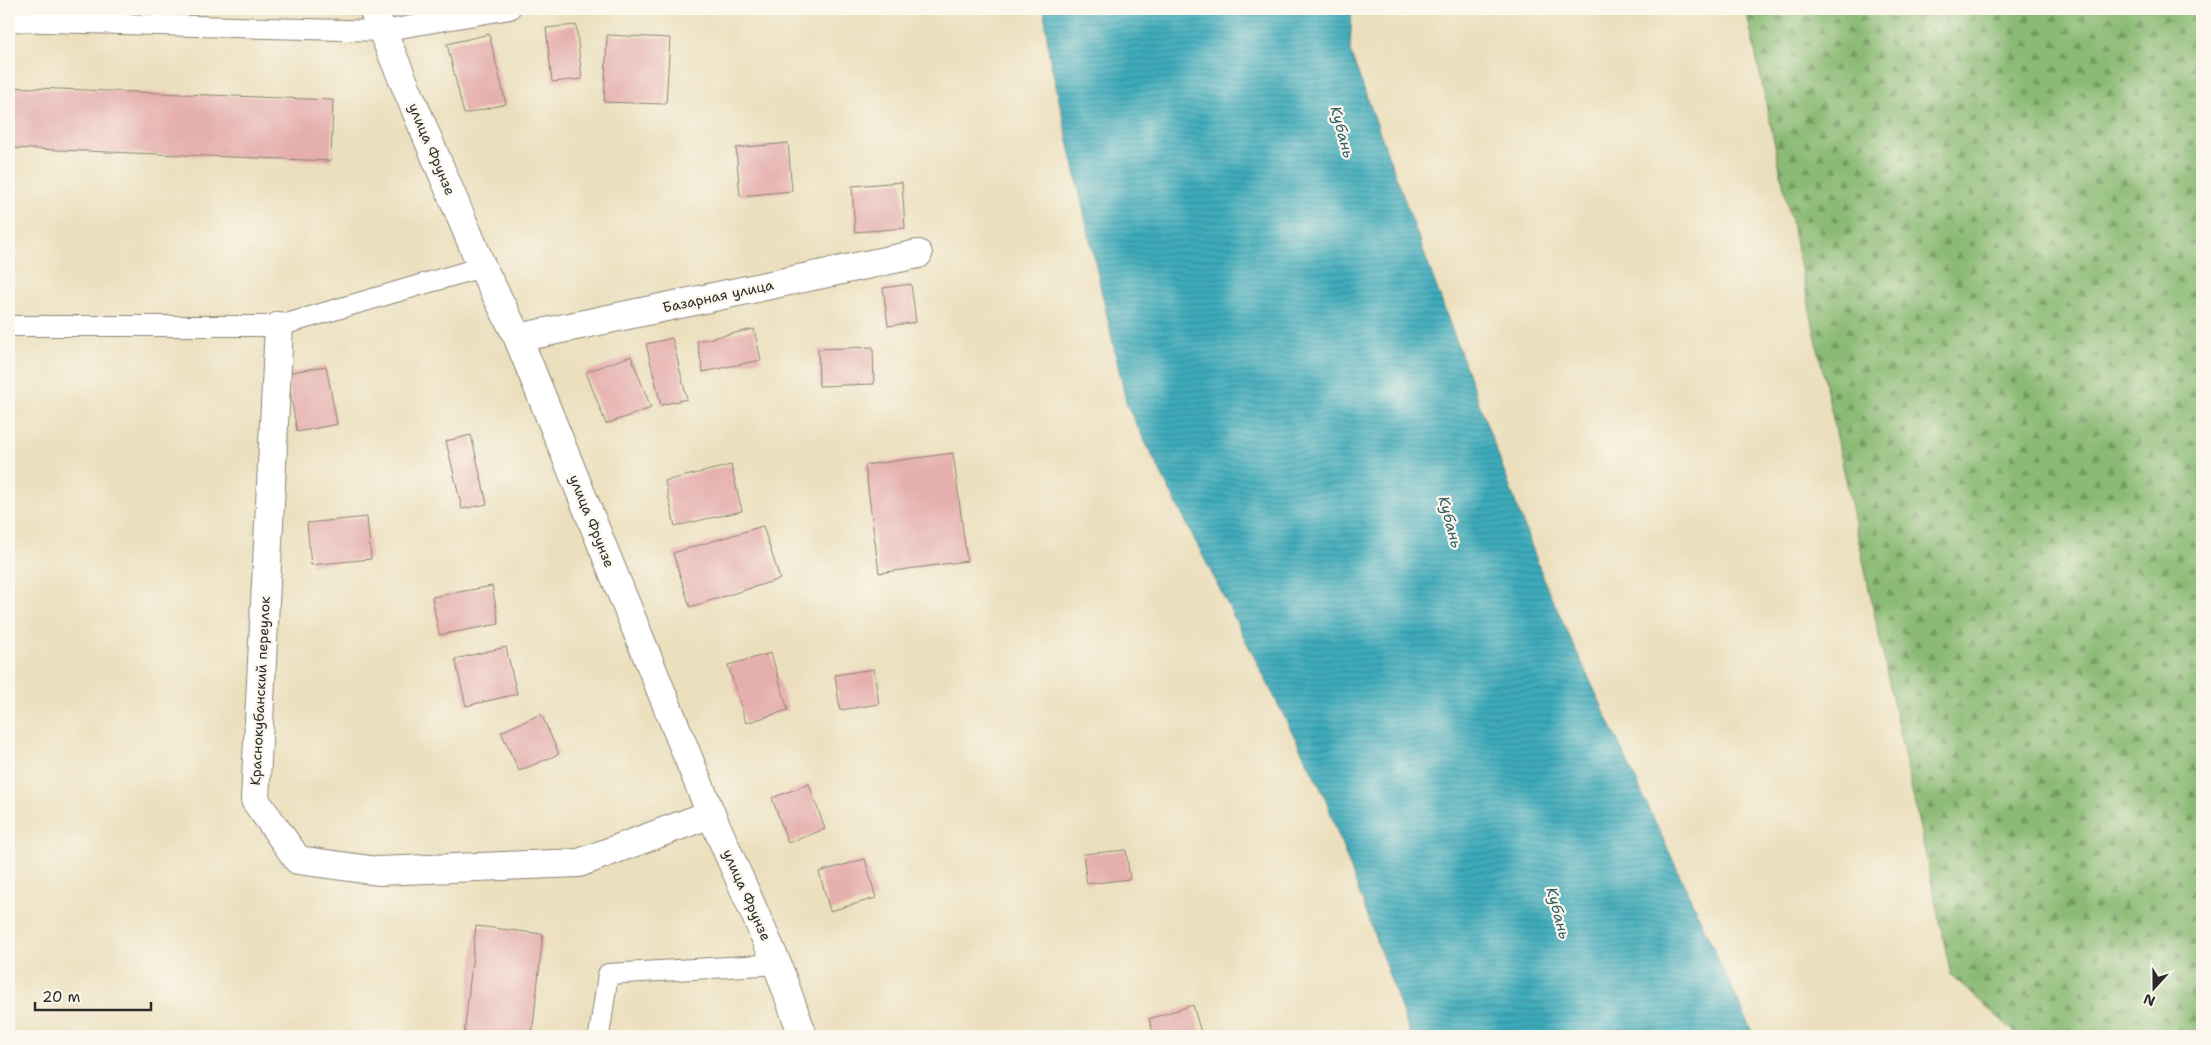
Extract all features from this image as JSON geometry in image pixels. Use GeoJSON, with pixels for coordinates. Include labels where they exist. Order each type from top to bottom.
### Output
{"type":"FeatureCollection","features":[{"type":"Feature","properties":{"kind":"street","name":"улица Фрунзе"},"geometry":{"type":"LineString","coordinates":[[378,20],[482,267],[518,338],[711,814],[777,964],[803,1036]]}},
{"type":"Feature","properties":{"kind":"street","name":"Базарная улица"},"geometry":{"type":"LineString","coordinates":[[518,338],[918,254]]}},
{"type":"Feature","properties":{"kind":"street","name":"Краснокубанский переулок"},"geometry":{"type":"LineString","coordinates":[[279,326],[255,800],[298,860],[378,871],[579,864],[711,814]]}},
{"type":"Feature","properties":{"kind":"lane"},"geometry":{"type":"LineString","coordinates":[[9,21],[378,20],[510,9]]}},
{"type":"Feature","properties":{"kind":"lane"},"geometry":{"type":"LineString","coordinates":[[9,326],[279,326],[482,267]]}},
{"type":"Feature","properties":{"kind":"lane"},"geometry":{"type":"LineString","coordinates":[[599,1036],[608,974],[777,964]]}},
{"type":"Feature","properties":{"kind":"green space"},"geometry":{"type":"Polygon","coordinates":[[[1746,9],[2202,9],[2202,1036],[2019,1036],[1951,975],[1746,9]]]}},
{"type":"Feature","properties":{"kind":"water","name":"Кубань"},"geometry":{"type":"Polygon","coordinates":[[[1044,9],[1352,9],[1350,51],[1545,583],[1754,1036],[1411,1036],[1324,795],[1127,406],[1049,55],[1044,9]]]}},
{"type":"Feature","properties":{"kind":"building"},"geometry":{"type":"Polygon","coordinates":[[[576,25],[582,79],[552,82],[546,28],[576,25]]]}},
{"type":"Feature","properties":{"kind":"building"},"geometry":{"type":"Polygon","coordinates":[[[489,34],[506,104],[464,114],[447,44],[489,34]]]}},
{"type":"Feature","properties":{"kind":"building"},"geometry":{"type":"Polygon","coordinates":[[[607,35],[670,38],[666,104],[604,102],[607,35]]]}},
{"type":"Feature","properties":{"kind":"building"},"geometry":{"type":"Polygon","coordinates":[[[9,87],[333,100],[331,161],[9,148],[9,87]]]}},
{"type":"Feature","properties":{"kind":"building"},"geometry":{"type":"Polygon","coordinates":[[[788,143],[792,191],[740,196],[736,148],[788,143]]]}},
{"type":"Feature","properties":{"kind":"building"},"geometry":{"type":"Polygon","coordinates":[[[902,182],[905,228],[855,232],[852,186],[902,182]]]}},
{"type":"Feature","properties":{"kind":"building"},"geometry":{"type":"Polygon","coordinates":[[[911,284],[916,322],[888,326],[883,288],[911,284]]]}},
{"type":"Feature","properties":{"kind":"building"},"geometry":{"type":"Polygon","coordinates":[[[754,329],[761,360],[703,372],[697,341],[754,329]]]}},
{"type":"Feature","properties":{"kind":"building"},"geometry":{"type":"Polygon","coordinates":[[[672,338],[687,399],[661,405],[646,344],[672,338]]]}},
{"type":"Feature","properties":{"kind":"building"},"geometry":{"type":"Polygon","coordinates":[[[873,347],[874,384],[819,386],[818,349],[873,347]]]}},
{"type":"Feature","properties":{"kind":"building"},"geometry":{"type":"Polygon","coordinates":[[[631,356],[651,408],[606,424],[586,372],[631,356]]]}},
{"type":"Feature","properties":{"kind":"building"},"geometry":{"type":"Polygon","coordinates":[[[326,366],[337,424],[297,432],[287,373],[326,366]]]}},
{"type":"Feature","properties":{"kind":"building"},"geometry":{"type":"Polygon","coordinates":[[[471,435],[487,504],[462,509],[446,441],[471,435]]]}},
{"type":"Feature","properties":{"kind":"building"},"geometry":{"type":"Polygon","coordinates":[[[953,453],[967,561],[879,573],[865,465],[953,453]]]}},
{"type":"Feature","properties":{"kind":"building"},"geometry":{"type":"Polygon","coordinates":[[[731,465],[742,511],[675,526],[665,481],[731,465]]]}},
{"type":"Feature","properties":{"kind":"building"},"geometry":{"type":"Polygon","coordinates":[[[367,517],[371,559],[311,565],[307,523],[367,517]]]}},
{"type":"Feature","properties":{"kind":"building"},"geometry":{"type":"Polygon","coordinates":[[[763,526],[780,579],[690,607],[673,553],[763,526]]]}},
{"type":"Feature","properties":{"kind":"building"},"geometry":{"type":"Polygon","coordinates":[[[492,586],[499,624],[439,635],[432,597],[492,586]]]}},
{"type":"Feature","properties":{"kind":"building"},"geometry":{"type":"Polygon","coordinates":[[[506,647],[517,694],[466,706],[455,659],[506,647]]]}},
{"type":"Feature","properties":{"kind":"building"},"geometry":{"type":"Polygon","coordinates":[[[771,653],[788,710],[746,723],[728,665],[771,653]]]}},
{"type":"Feature","properties":{"kind":"building"},"geometry":{"type":"Polygon","coordinates":[[[874,669],[879,704],[840,710],[835,675],[874,669]]]}},
{"type":"Feature","properties":{"kind":"building"},"geometry":{"type":"Polygon","coordinates":[[[541,714],[559,754],[519,771],[501,732],[541,714]]]}},
{"type":"Feature","properties":{"kind":"building"},"geometry":{"type":"Polygon","coordinates":[[[809,784],[825,829],[788,843],[772,798],[809,784]]]}},
{"type":"Feature","properties":{"kind":"building"},"geometry":{"type":"Polygon","coordinates":[[[1126,850],[1130,879],[1087,884],[1083,854],[1126,850]]]}},
{"type":"Feature","properties":{"kind":"building"},"geometry":{"type":"Polygon","coordinates":[[[865,859],[876,898],[830,911],[819,872],[865,859]]]}},
{"type":"Feature","properties":{"kind":"building"},"geometry":{"type":"Polygon","coordinates":[[[476,926],[543,934],[532,1036],[464,1036],[476,926]]]}},
{"type":"Feature","properties":{"kind":"building"},"geometry":{"type":"Polygon","coordinates":[[[1193,1005],[1202,1036],[1154,1036],[1149,1019],[1193,1005]]]}}]}
